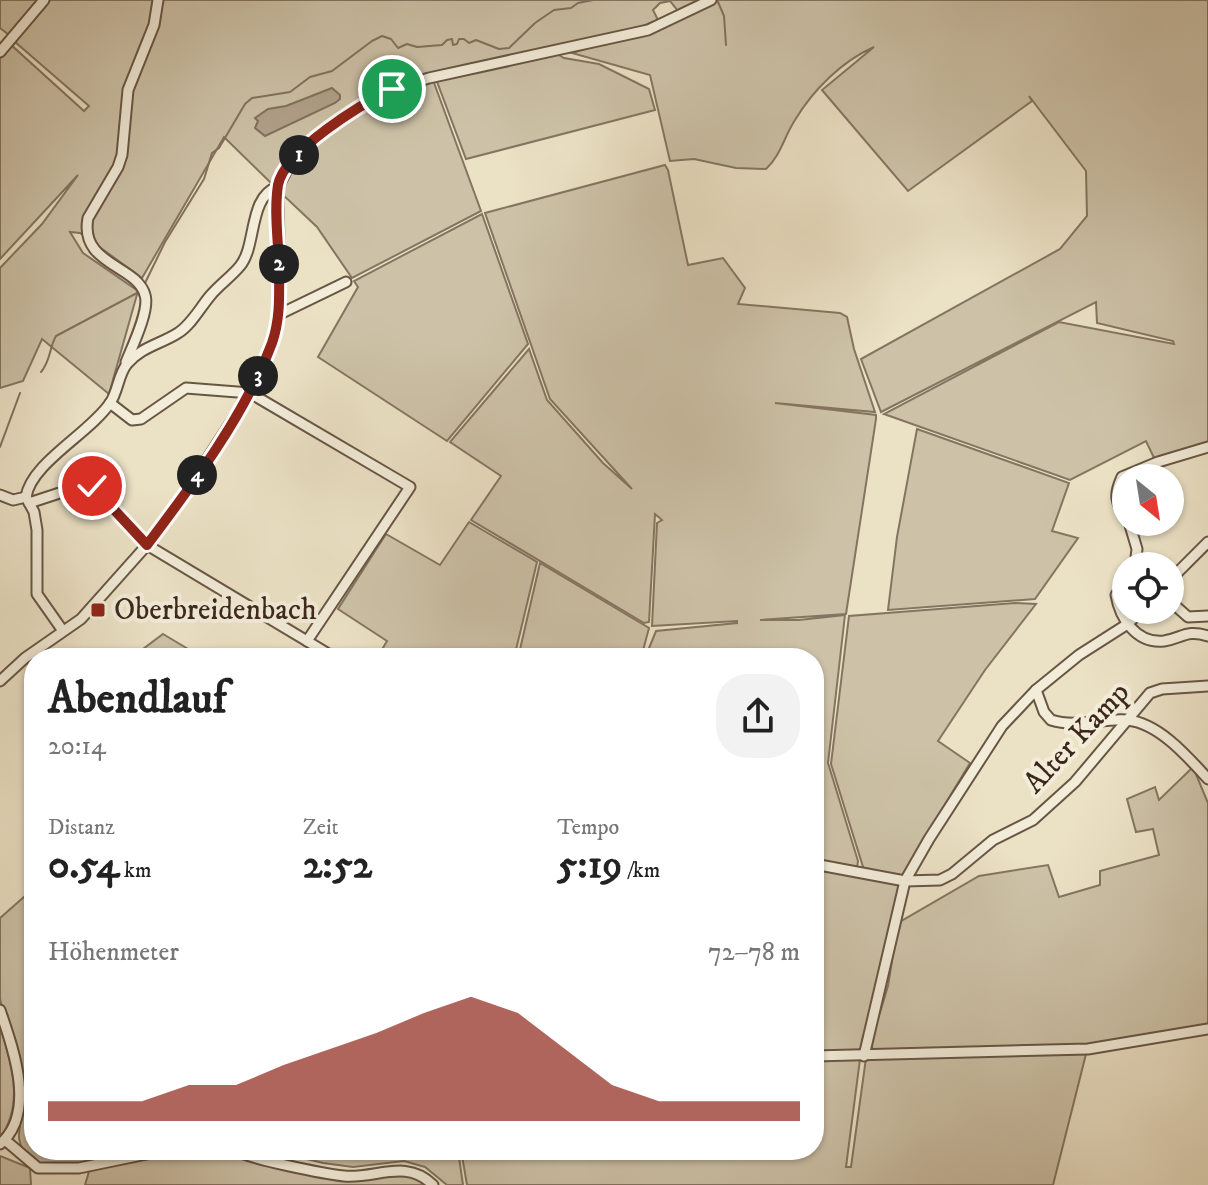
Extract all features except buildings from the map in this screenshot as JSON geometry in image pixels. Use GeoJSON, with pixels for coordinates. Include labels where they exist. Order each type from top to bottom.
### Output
{"type":"FeatureCollection","features":[{"type":"Feature","properties":{"kind":"street"},"geometry":{"type":"LineString","coordinates":[[0,52],[44,0]]}},
{"type":"Feature","properties":{"kind":"street"},"geometry":{"type":"LineString","coordinates":[[63,631],[37,594],[37,530],[28,500],[30,481],[89,427],[110,403],[146,306],[140,286],[104,259],[87,237],[86,227],[122,155],[128,90],[154,25],[158,0]]}},
{"type":"Feature","properties":{"kind":"street"},"geometry":{"type":"LineString","coordinates":[[39,648],[93,607],[147,545],[178,504],[250,393],[280,314],[278,187],[289,166],[304,149],[343,116],[392,89],[429,78],[648,30],[711,0]]}},
{"type":"Feature","properties":{"kind":"street"},"geometry":{"type":"LineString","coordinates":[[125,365],[151,344],[176,335],[185,328],[212,293],[244,262],[262,200],[270,189],[278,187]]}},
{"type":"Feature","properties":{"kind":"street"},"geometry":{"type":"LineString","coordinates":[[280,314],[346,282]]}},
{"type":"Feature","properties":{"kind":"street"},"geometry":{"type":"LineString","coordinates":[[110,403],[132,420],[141,419],[186,388],[250,393],[410,487],[307,641]]}},
{"type":"Feature","properties":{"kind":"street"},"geometry":{"type":"LineString","coordinates":[[1153,464],[1208,447]]}},
{"type":"Feature","properties":{"kind":"street"},"geometry":{"type":"LineString","coordinates":[[0,495],[13,500],[28,500],[92,486],[147,545],[319,648]]}},
{"type":"Feature","properties":{"kind":"street"},"geometry":{"type":"LineString","coordinates":[[1184,566],[1208,542]]}},
{"type":"Feature","properties":{"kind":"street"},"geometry":{"type":"LineString","coordinates":[[1184,613],[1188,617],[1208,616]]}},
{"type":"Feature","properties":{"kind":"street"},"geometry":{"type":"LineString","coordinates":[[864,1056],[905,881],[1002,726],[1036,690],[1079,655],[1126,625],[1149,639],[1163,641],[1195,632],[1208,636]]}},
{"type":"Feature","properties":{"kind":"street"},"geometry":{"type":"LineString","coordinates":[[0,681],[24,659]]}},
{"type":"Feature","properties":{"kind":"street","name":"Alter Kamp"},"geometry":{"type":"LineString","coordinates":[[824,866],[905,881],[940,880],[952,874],[993,840],[1033,820],[1075,782],[1150,693],[1162,689],[1208,686]]}},
{"type":"Feature","properties":{"kind":"street"},"geometry":{"type":"LineString","coordinates":[[1036,690],[1044,712],[1051,720],[1129,720],[1169,740],[1208,779]]}},
{"type":"Feature","properties":{"kind":"street"},"geometry":{"type":"LineString","coordinates":[[0,1010],[21,1099],[14,1123],[3,1142],[24,1158]]}},
{"type":"Feature","properties":{"kind":"street"},"geometry":{"type":"LineString","coordinates":[[824,1056],[1088,1049],[1208,1029]]}},
{"type":"Feature","properties":{"kind":"street"},"geometry":{"type":"LineString","coordinates":[[27,1160],[38,1168],[79,1168],[118,1160]]}},
{"type":"Feature","properties":{"kind":"street"},"geometry":{"type":"LineString","coordinates":[[266,1160],[346,1177],[405,1170],[418,1173],[433,1185]]}},
{"type":"Feature","properties":{"kind":"shaded area"},"geometry":{"type":"Polygon","coordinates":[[[0,0],[41,0],[9,35],[0,28],[0,0]]]}},
{"type":"Feature","properties":{"kind":"shaded area"},"geometry":{"type":"Polygon","coordinates":[[[43,0],[701,0],[678,11],[670,1],[660,3],[653,10],[658,20],[635,29],[388,87],[323,128],[297,152],[271,183],[224,137],[142,278],[80,233],[70,232],[83,253],[138,291],[109,394],[42,339],[23,381],[0,388],[0,268],[42,224],[78,175],[0,259],[0,54],[10,44],[84,111],[89,106],[14,41],[43,0]]]}},
{"type":"Feature","properties":{"kind":"shaded area"},"geometry":{"type":"Polygon","coordinates":[[[719,0],[1208,0],[1208,443],[1155,460],[1146,441],[1070,480],[884,414],[1059,322],[1174,344],[1173,341],[1097,323],[1096,302],[881,412],[861,359],[1060,249],[1087,216],[1086,171],[1029,96],[1032,101],[908,191],[822,90],[874,47],[840,68],[819,87],[766,169],[736,168],[694,159],[670,161],[650,75],[572,53],[677,21],[719,0]]]}},
{"type":"Feature","properties":{"kind":"shaded area"},"geometry":{"type":"Polygon","coordinates":[[[557,54],[599,64],[649,89],[655,110],[466,159],[436,79],[557,54]]]}},
{"type":"Feature","properties":{"kind":"shaded area"},"geometry":{"type":"Polygon","coordinates":[[[433,80],[481,211],[352,278],[317,227],[281,193],[289,172],[303,153],[343,121],[390,96],[433,80]]]}},
{"type":"Feature","properties":{"kind":"shaded area"},"geometry":{"type":"Polygon","coordinates":[[[332,88],[340,95],[335,103],[265,136],[255,128],[258,121],[255,118],[268,109],[286,106],[332,88]]]}},
{"type":"Feature","properties":{"kind":"shaded area"},"geometry":{"type":"Polygon","coordinates":[[[665,165],[688,265],[723,258],[745,288],[738,304],[840,313],[847,317],[875,412],[775,403],[876,415],[846,614],[760,620],[845,615],[828,763],[858,861],[857,868],[824,863],[824,648],[649,648],[656,631],[737,623],[652,626],[657,523],[662,520],[655,514],[649,622],[644,623],[471,520],[501,476],[450,442],[529,349],[547,400],[603,463],[632,489],[550,399],[485,213],[665,165]]]}},
{"type":"Feature","properties":{"kind":"shaded area"},"geometry":{"type":"Polygon","coordinates":[[[482,214],[528,344],[447,441],[318,357],[358,287],[354,281],[482,214]]]}},
{"type":"Feature","properties":{"kind":"shaded area"},"geometry":{"type":"Polygon","coordinates":[[[917,429],[1069,483],[1052,531],[1078,538],[1035,599],[888,610],[897,537],[917,429]]]}},
{"type":"Feature","properties":{"kind":"shaded area"},"geometry":{"type":"Polygon","coordinates":[[[469,522],[537,562],[516,648],[383,648],[387,641],[338,609],[386,534],[440,565],[469,522]]]}},
{"type":"Feature","properties":{"kind":"shaded area"},"geometry":{"type":"Polygon","coordinates":[[[540,563],[649,628],[644,648],[520,648],[540,563]]]}},
{"type":"Feature","properties":{"kind":"shaded area"},"geometry":{"type":"Polygon","coordinates":[[[1036,604],[985,670],[938,741],[970,763],[902,876],[864,870],[831,764],[849,616],[1036,604]]]}},
{"type":"Feature","properties":{"kind":"shaded area"},"geometry":{"type":"Polygon","coordinates":[[[163,634],[186,648],[144,648],[163,634]]]}},
{"type":"Feature","properties":{"kind":"shaded area"},"geometry":{"type":"Polygon","coordinates":[[[1193,767],[1208,803],[1208,1027],[1107,1045],[873,1051],[871,1042],[888,986],[898,923],[979,876],[1048,865],[1059,897],[1100,885],[1100,871],[1159,855],[1153,829],[1136,832],[1127,799],[1155,787],[1159,800],[1193,767]]]}},
{"type":"Feature","properties":{"kind":"shaded area"},"geometry":{"type":"Polygon","coordinates":[[[824,868],[900,883],[868,1029],[863,1036],[846,1167],[851,1167],[866,1058],[1085,1051],[1086,1054],[1053,1185],[467,1185],[463,1160],[824,1160],[824,868]]]}},
{"type":"Feature","properties":{"kind":"shaded area"},"geometry":{"type":"Polygon","coordinates":[[[24,897],[24,1083],[0,998],[0,918],[24,897]]]}},
{"type":"Feature","properties":{"kind":"shaded area"},"geometry":{"type":"Polygon","coordinates":[[[0,1025],[14,1083],[14,1097],[8,1125],[0,1138],[0,1025]]]}},
{"type":"Feature","properties":{"kind":"shaded area"},"geometry":{"type":"Polygon","coordinates":[[[24,1104],[24,1151],[19,1133],[24,1104]]]}},
{"type":"Feature","properties":{"kind":"shaded area"},"geometry":{"type":"Polygon","coordinates":[[[0,1156],[30,1168],[31,1185],[0,1185],[0,1156]]]}},
{"type":"Feature","properties":{"kind":"shaded area"},"geometry":{"type":"Polygon","coordinates":[[[34,1160],[100,1160],[72,1165],[34,1160]]]}},
{"type":"Feature","properties":{"kind":"shaded area"},"geometry":{"type":"Polygon","coordinates":[[[142,1160],[247,1160],[339,1178],[400,1172],[429,1185],[85,1185],[90,1168],[142,1160]]]}},
{"type":"Feature","properties":{"kind":"shaded area"},"geometry":{"type":"Polygon","coordinates":[[[311,1160],[459,1160],[463,1185],[447,1185],[425,1167],[404,1161],[353,1167],[311,1160]]]}},
{"type":"Feature","properties":{"kind":"waterway"},"geometry":{"type":"LineString","coordinates":[[145,283],[165,242],[204,179],[212,153],[219,148],[245,104],[252,98],[290,92],[310,77],[332,71],[382,36],[391,39],[398,48],[407,44],[417,47],[442,45],[452,39],[453,45],[464,39],[469,43],[476,40],[499,49],[509,48],[554,10],[593,0]]}},
{"type":"Feature","properties":{"kind":"waterway"},"geometry":{"type":"LineString","coordinates":[[718,2],[724,16],[726,45]]}},
{"type":"Feature","properties":{"kind":"waterway"},"geometry":{"type":"LineString","coordinates":[[41,372],[56,336],[137,293]]}},
{"type":"Feature","properties":{"kind":"waterway"},"geometry":{"type":"LineString","coordinates":[[0,447],[20,393]]}},
{"type":"Feature","properties":{"kind":"place","name":"Oberbreidenbach"},"geometry":{"type":"Point","coordinates":[98,610]}},
{"type":"Feature","properties":{"kind":"route"},"geometry":{"type":"LineString","coordinates":[[92,486],[147,545],[178,504],[250,393],[272,341],[280,314],[277,202],[280,179],[304,149],[343,116],[392,89]]}}]}
